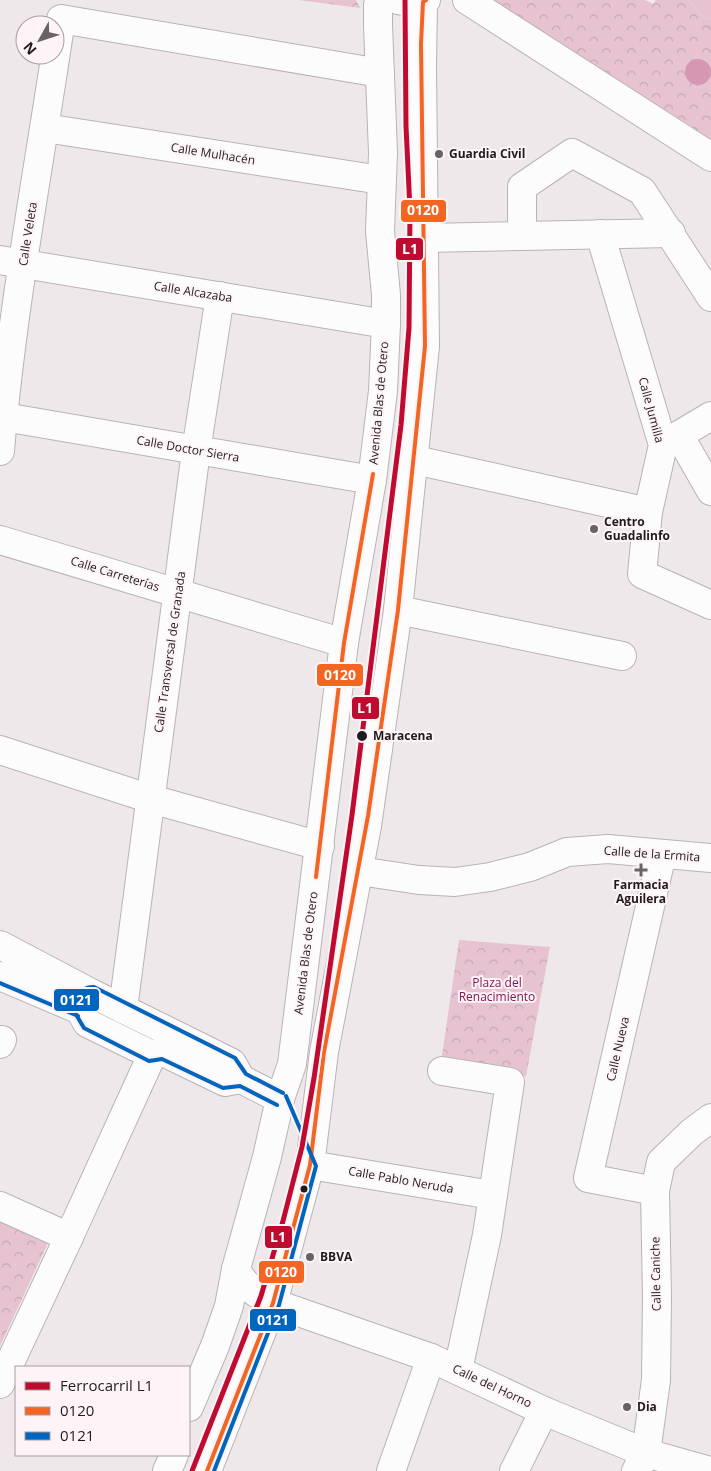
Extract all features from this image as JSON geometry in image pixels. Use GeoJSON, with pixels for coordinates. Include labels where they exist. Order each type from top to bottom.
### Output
{"type":"FeatureCollection","features":[{"type":"Feature","properties":{"kind":"street","name":"Avenida Blas de Otero"},"geometry":{"type":"LineString","coordinates":[[190,1405],[229,1306],[236,1269],[267,1157],[280,1099],[292,1064],[344,643],[372,480],[383,391],[386,324],[380,231],[382,153],[379,0]]}},
{"type":"Feature","properties":{"kind":"street"},"geometry":{"type":"LineString","coordinates":[[467,0],[711,156]]}},
{"type":"Feature","properties":{"kind":"street"},"geometry":{"type":"LineString","coordinates":[[207,1471],[273,1303],[310,1165],[324,1052],[359,872],[398,610],[425,346],[422,66],[415,1]]}},
{"type":"Feature","properties":{"kind":"street","name":"Calle Veleta"},"geometry":{"type":"LineString","coordinates":[[1,425],[12,262],[45,128],[61,19],[380,73]]}},
{"type":"Feature","properties":{"kind":"street","name":"Calle Mulhacén"},"geometry":{"type":"LineString","coordinates":[[45,128],[381,180]]}},
{"type":"Feature","properties":{"kind":"street"},"geometry":{"type":"LineString","coordinates":[[522,236],[522,187],[572,153],[642,191],[711,297]]}},
{"type":"Feature","properties":{"kind":"street"},"geometry":{"type":"LineString","coordinates":[[425,238],[670,233]]}},
{"type":"Feature","properties":{"kind":"street","name":"Calle Jumilla"},"geometry":{"type":"LineString","coordinates":[[600,234],[671,440],[648,512],[642,574],[711,605]]}},
{"type":"Feature","properties":{"kind":"street","name":"Calle Alcazaba"},"geometry":{"type":"LineString","coordinates":[[12,262],[386,324]]}},
{"type":"Feature","properties":{"kind":"street","name":"Calle Transversal de Granada"},"geometry":{"type":"LineString","coordinates":[[123,1009],[196,451],[220,296]]}},
{"type":"Feature","properties":{"kind":"street"},"geometry":{"type":"LineString","coordinates":[[711,416],[671,440],[711,491]]}},
{"type":"Feature","properties":{"kind":"street","name":"Calle Doctor Sierra"},"geometry":{"type":"LineString","coordinates":[[1,425],[196,451],[372,480]]}},
{"type":"Feature","properties":{"kind":"street"},"geometry":{"type":"LineString","coordinates":[[414,460],[648,512]]}},
{"type":"Feature","properties":{"kind":"street","name":"Calle Carreterías"},"geometry":{"type":"LineString","coordinates":[[0,540],[344,643]]}},
{"type":"Feature","properties":{"kind":"street"},"geometry":{"type":"LineString","coordinates":[[398,610],[622,656]]}},
{"type":"Feature","properties":{"kind":"street"},"geometry":{"type":"LineString","coordinates":[[0,750],[150,799],[320,846]]}},
{"type":"Feature","properties":{"kind":"street","name":"Calle de la Ermita"},"geometry":{"type":"LineString","coordinates":[[359,872],[419,880],[455,882],[490,877],[522,869],[567,852],[608,849],[711,858]]}},
{"type":"Feature","properties":{"kind":"street","name":"Calle Nueva"},"geometry":{"type":"LineString","coordinates":[[655,1192],[588,1178],[662,854]]}},
{"type":"Feature","properties":{"kind":"street"},"geometry":{"type":"LineString","coordinates":[[0,945],[86,1002]]}},
{"type":"Feature","properties":{"kind":"street"},"geometry":{"type":"LineString","coordinates":[[0,976],[86,1002],[123,1009],[159,1045]]}},
{"type":"Feature","properties":{"kind":"street"},"geometry":{"type":"LineString","coordinates":[[86,1002],[87,1023],[159,1045],[224,1082],[241,1079],[280,1099],[317,1108]]}},
{"type":"Feature","properties":{"kind":"street"},"geometry":{"type":"LineString","coordinates":[[0,1384],[159,1045]]}},
{"type":"Feature","properties":{"kind":"street"},"geometry":{"type":"LineString","coordinates":[[442,1071],[510,1082],[487,1235],[458,1370]]}},
{"type":"Feature","properties":{"kind":"street"},"geometry":{"type":"LineString","coordinates":[[280,1099],[310,1165]]}},
{"type":"Feature","properties":{"kind":"street","name":"Calle Caniche"},"geometry":{"type":"LineString","coordinates":[[641,1462],[656,1380],[655,1192],[661,1162],[692,1132],[711,1118]]}},
{"type":"Feature","properties":{"kind":"street","name":"Calle Pablo Neruda"},"geometry":{"type":"LineString","coordinates":[[310,1165],[492,1195]]}},
{"type":"Feature","properties":{"kind":"street"},"geometry":{"type":"LineString","coordinates":[[0,1206],[69,1237]]}},
{"type":"Feature","properties":{"kind":"street","name":"Calle del Horno"},"geometry":{"type":"LineString","coordinates":[[236,1269],[250,1289],[273,1303],[431,1358],[544,1411],[641,1462],[710,1471]]}},
{"type":"Feature","properties":{"kind":"street"},"geometry":{"type":"LineString","coordinates":[[390,1471],[431,1358]]}},
{"type":"Feature","properties":{"kind":"street"},"geometry":{"type":"LineString","coordinates":[[514,1471],[544,1411]]}},
{"type":"Feature","properties":{"kind":"street"},"geometry":{"type":"LineString","coordinates":[[168,1471],[174,1456]]}},
{"type":"Feature","properties":{"kind":"green space"},"geometry":{"type":"Polygon","coordinates":[[[298,0],[356,0],[360,8],[298,0]]]}},
{"type":"Feature","properties":{"kind":"green space"},"geometry":{"type":"Polygon","coordinates":[[[484,0],[645,0],[653,4],[656,0],[688,0],[705,18],[711,19],[711,140],[678,118],[580,62],[484,0]]]}},
{"type":"Feature","properties":{"kind":"green space"},"geometry":{"type":"Polygon","coordinates":[[[688,0],[711,0],[711,19],[705,18],[688,0]]]}},
{"type":"Feature","properties":{"kind":"green space","name":"Plaza del Renacimiento"},"geometry":{"type":"Polygon","coordinates":[[[459,940],[550,947],[526,1076],[441,1062],[459,940]]]}},
{"type":"Feature","properties":{"kind":"green space"},"geometry":{"type":"Polygon","coordinates":[[[0,1220],[48,1243],[0,1346],[0,1220]]]}},
{"type":"Feature","properties":{"kind":"shaded area"},"geometry":{"type":"Polygon","coordinates":[[[698,59],[707,63],[711,72],[707,81],[698,85],[689,81],[685,72],[689,63],[698,59]]]}},
{"type":"Feature","properties":{"kind":"rail line","name":"L1"},"geometry":{"type":"LineString","coordinates":[[192,1471],[261,1296],[302,1147],[314,1078],[352,815],[401,425],[409,328],[410,210],[406,126],[405,0]]}},
{"type":"Feature","properties":{"kind":"transit line","name":"0120"},"geometry":{"type":"LineString","coordinates":[[207,1471],[273,1303],[310,1165],[324,1052],[368,816],[398,610],[425,346],[421,44],[423,2],[426,0]]}},
{"type":"Feature","properties":{"kind":"transit line","name":"0120"},"geometry":{"type":"LineString","coordinates":[[316,877],[344,643],[373,474]]}},
{"type":"Feature","properties":{"kind":"transit line","name":"0121"},"geometry":{"type":"LineString","coordinates":[[0,983],[78,1016]]}},
{"type":"Feature","properties":{"kind":"transit line","name":"0121"},"geometry":{"type":"LineString","coordinates":[[277,1105],[240,1086],[223,1088],[162,1059],[149,1061],[84,1028],[74,1011],[77,998],[85,989],[94,987],[235,1058],[246,1074],[283,1093]]}},
{"type":"Feature","properties":{"kind":"transit line","name":"0121"},"geometry":{"type":"LineString","coordinates":[[214,1471],[279,1305],[316,1166],[286,1096]]}},
{"type":"Feature","properties":{"kind":"place","name":"Guardia Civil"},"geometry":{"type":"Point","coordinates":[439,154]}},
{"type":"Feature","properties":{"kind":"place","name":"Centro Guadalinfo"},"geometry":{"type":"Point","coordinates":[594,529]}},
{"type":"Feature","properties":{"kind":"place","name":"Maracena"},"geometry":{"type":"Point","coordinates":[362,736]}},
{"type":"Feature","properties":{"kind":"place","name":"Farmacia Aguilera"},"geometry":{"type":"Point","coordinates":[641,870]}},
{"type":"Feature","properties":{"kind":"place","name":"BBVA"},"geometry":{"type":"Point","coordinates":[310,1257]}},
{"type":"Feature","properties":{"kind":"place","name":"Dia"},"geometry":{"type":"Point","coordinates":[627,1407]}}]}
